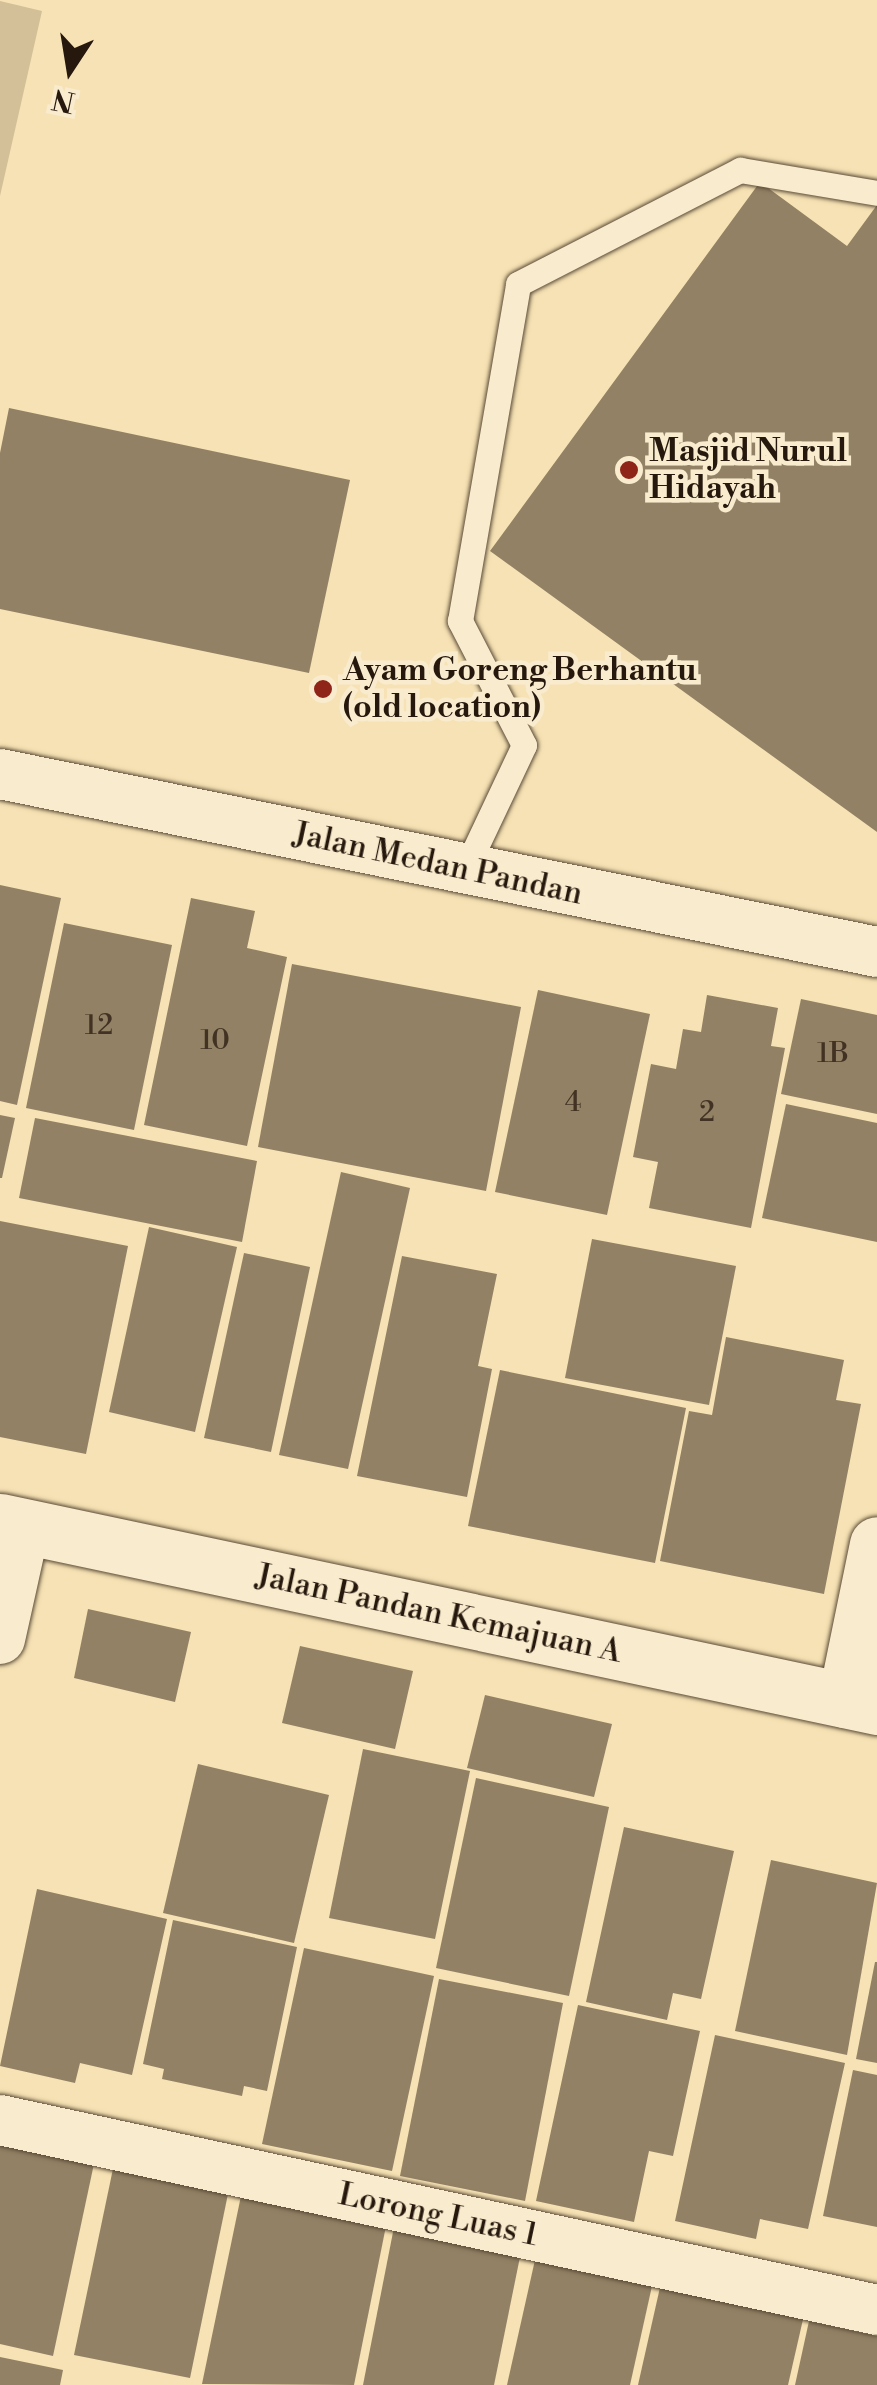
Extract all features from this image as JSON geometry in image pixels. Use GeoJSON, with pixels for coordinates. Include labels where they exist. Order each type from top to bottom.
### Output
{"type":"FeatureCollection","features":[{"type":"Feature","properties":{"kind":"street","name":"Jalan Medan Pandan"},"geometry":{"type":"LineString","coordinates":[[0,774],[877,952]]}},
{"type":"Feature","properties":{"kind":"street"},"geometry":{"type":"LineString","coordinates":[[0,1639],[12,1523]]}},
{"type":"Feature","properties":{"kind":"street","name":"Jalan Pandan Kemajuan A"},"geometry":{"type":"LineString","coordinates":[[12,1523],[861,1703]]}},
{"type":"Feature","properties":{"kind":"street"},"geometry":{"type":"LineString","coordinates":[[861,1703],[877,1544]]}},
{"type":"Feature","properties":{"kind":"street","name":"Lorong Luas 1"},"geometry":{"type":"LineString","coordinates":[[0,2120],[877,2310]]}},
{"type":"Feature","properties":{"kind":"lane"},"geometry":{"type":"LineString","coordinates":[[465,870],[524,744],[460,621],[518,284],[740,170],[877,193]]}},
{"type":"Feature","properties":{"kind":"shaded area"},"geometry":{"type":"Polygon","coordinates":[[[0,1],[42,11],[0,196],[0,1]]]}},
{"type":"Feature","properties":{"kind":"building"},"geometry":{"type":"Polygon","coordinates":[[[760,182],[847,246],[877,205],[877,832],[490,551],[760,182]]]}},
{"type":"Feature","properties":{"kind":"building"},"geometry":{"type":"Polygon","coordinates":[[[9,408],[350,480],[309,673],[0,609],[0,453],[9,408]]]}},
{"type":"Feature","properties":{"kind":"building"},"geometry":{"type":"Polygon","coordinates":[[[0,885],[61,898],[17,1105],[0,1101],[0,885]]]}},
{"type":"Feature","properties":{"kind":"building"},"geometry":{"type":"Polygon","coordinates":[[[191,898],[255,911],[247,948],[287,957],[247,1146],[144,1125],[191,898]]]}},
{"type":"Feature","properties":{"kind":"building"},"geometry":{"type":"Polygon","coordinates":[[[64,923],[172,945],[134,1130],[26,1108],[64,923]]]}},
{"type":"Feature","properties":{"kind":"building"},"geometry":{"type":"Polygon","coordinates":[[[292,964],[521,1007],[486,1191],[258,1147],[292,964]]]}},
{"type":"Feature","properties":{"kind":"building"},"geometry":{"type":"Polygon","coordinates":[[[538,990],[650,1014],[607,1215],[495,1192],[538,990]]]}},
{"type":"Feature","properties":{"kind":"building"},"geometry":{"type":"Polygon","coordinates":[[[707,995],[778,1008],[771,1046],[785,1048],[751,1228],[649,1208],[658,1162],[633,1157],[651,1064],[676,1069],[683,1029],[701,1032],[707,995]]]}},
{"type":"Feature","properties":{"kind":"building"},"geometry":{"type":"Polygon","coordinates":[[[801,999],[877,1015],[877,1114],[781,1094],[801,999]]]}},
{"type":"Feature","properties":{"kind":"building"},"geometry":{"type":"Polygon","coordinates":[[[786,1104],[877,1123],[877,1242],[762,1218],[786,1104]]]}},
{"type":"Feature","properties":{"kind":"building"},"geometry":{"type":"Polygon","coordinates":[[[0,1115],[15,1118],[2,1178],[0,1178],[0,1115]]]}},
{"type":"Feature","properties":{"kind":"building"},"geometry":{"type":"Polygon","coordinates":[[[35,1118],[257,1161],[242,1242],[19,1198],[35,1118]]]}},
{"type":"Feature","properties":{"kind":"building"},"geometry":{"type":"Polygon","coordinates":[[[341,1172],[410,1188],[348,1469],[279,1455],[341,1172]]]}},
{"type":"Feature","properties":{"kind":"building"},"geometry":{"type":"Polygon","coordinates":[[[0,1221],[128,1246],[86,1454],[0,1437],[0,1221]]]}},
{"type":"Feature","properties":{"kind":"building"},"geometry":{"type":"Polygon","coordinates":[[[149,1227],[237,1247],[195,1432],[109,1412],[149,1227]]]}},
{"type":"Feature","properties":{"kind":"building"},"geometry":{"type":"Polygon","coordinates":[[[592,1239],[736,1266],[709,1405],[565,1378],[592,1239]]]}},
{"type":"Feature","properties":{"kind":"building"},"geometry":{"type":"Polygon","coordinates":[[[244,1253],[310,1267],[271,1452],[204,1438],[244,1253]]]}},
{"type":"Feature","properties":{"kind":"building"},"geometry":{"type":"Polygon","coordinates":[[[402,1256],[497,1274],[478,1366],[492,1369],[467,1497],[357,1476],[402,1256]]]}},
{"type":"Feature","properties":{"kind":"building"},"geometry":{"type":"Polygon","coordinates":[[[726,1337],[844,1360],[836,1400],[861,1404],[824,1594],[660,1561],[689,1411],[712,1415],[726,1337]]]}},
{"type":"Feature","properties":{"kind":"building"},"geometry":{"type":"Polygon","coordinates":[[[500,1370],[686,1408],[655,1563],[468,1526],[500,1370]]]}},
{"type":"Feature","properties":{"kind":"building"},"geometry":{"type":"Polygon","coordinates":[[[88,1609],[191,1632],[175,1702],[74,1678],[88,1609]]]}},
{"type":"Feature","properties":{"kind":"building"},"geometry":{"type":"Polygon","coordinates":[[[300,1646],[413,1671],[395,1749],[282,1723],[300,1646]]]}},
{"type":"Feature","properties":{"kind":"building"},"geometry":{"type":"Polygon","coordinates":[[[485,1695],[612,1724],[594,1797],[467,1768],[485,1695]]]}},
{"type":"Feature","properties":{"kind":"building"},"geometry":{"type":"Polygon","coordinates":[[[363,1749],[470,1771],[435,1939],[329,1918],[363,1749]]]}},
{"type":"Feature","properties":{"kind":"building"},"geometry":{"type":"Polygon","coordinates":[[[198,1764],[329,1795],[294,1943],[163,1913],[198,1764]]]}},
{"type":"Feature","properties":{"kind":"building"},"geometry":{"type":"Polygon","coordinates":[[[476,1778],[609,1807],[569,1996],[436,1968],[476,1778]]]}},
{"type":"Feature","properties":{"kind":"building"},"geometry":{"type":"Polygon","coordinates":[[[624,1827],[734,1851],[701,1999],[673,1993],[667,2020],[586,2002],[624,1827]]]}},
{"type":"Feature","properties":{"kind":"building"},"geometry":{"type":"Polygon","coordinates":[[[771,1860],[877,1883],[847,2055],[735,2031],[771,1860]]]}},
{"type":"Feature","properties":{"kind":"building"},"geometry":{"type":"Polygon","coordinates":[[[37,1889],[167,1919],[132,2075],[80,2063],[75,2083],[0,2066],[37,1889]]]}},
{"type":"Feature","properties":{"kind":"building"},"geometry":{"type":"Polygon","coordinates":[[[173,1920],[297,1947],[267,2091],[244,2086],[242,2096],[162,2079],[164,2069],[143,2064],[173,1920]]]}},
{"type":"Feature","properties":{"kind":"building"},"geometry":{"type":"Polygon","coordinates":[[[304,1948],[434,1976],[392,2171],[262,2144],[304,1948]]]}},
{"type":"Feature","properties":{"kind":"building"},"geometry":{"type":"Polygon","coordinates":[[[877,1962],[877,2063],[856,2059],[877,1962]]]}},
{"type":"Feature","properties":{"kind":"building"},"geometry":{"type":"Polygon","coordinates":[[[439,1979],[563,2003],[525,2201],[400,2176],[439,1979]]]}},
{"type":"Feature","properties":{"kind":"building"},"geometry":{"type":"Polygon","coordinates":[[[578,2005],[700,2031],[673,2156],[649,2151],[634,2222],[536,2201],[578,2005]]]}},
{"type":"Feature","properties":{"kind":"building"},"geometry":{"type":"Polygon","coordinates":[[[715,2035],[845,2063],[808,2229],[760,2219],[756,2239],[675,2221],[715,2035]]]}},
{"type":"Feature","properties":{"kind":"building"},"geometry":{"type":"Polygon","coordinates":[[[853,2070],[877,2075],[877,2227],[823,2216],[853,2070]]]}},
{"type":"Feature","properties":{"kind":"building"},"geometry":{"type":"Polygon","coordinates":[[[0,2139],[95,2159],[53,2356],[0,2344],[0,2139]]]}},
{"type":"Feature","properties":{"kind":"building"},"geometry":{"type":"Polygon","coordinates":[[[114,2164],[229,2189],[190,2378],[74,2355],[114,2164]]]}},
{"type":"Feature","properties":{"kind":"building"},"geometry":{"type":"Polygon","coordinates":[[[242,2191],[387,2221],[354,2385],[202,2384],[242,2191]]]}},
{"type":"Feature","properties":{"kind":"building"},"geometry":{"type":"Polygon","coordinates":[[[395,2222],[522,2247],[494,2385],[363,2385],[395,2222]]]}},
{"type":"Feature","properties":{"kind":"building"},"geometry":{"type":"Polygon","coordinates":[[[537,2251],[654,2277],[630,2385],[507,2385],[537,2251]]]}},
{"type":"Feature","properties":{"kind":"building"},"geometry":{"type":"Polygon","coordinates":[[[661,2283],[804,2315],[788,2385],[638,2385],[661,2283]]]}},
{"type":"Feature","properties":{"kind":"building"},"geometry":{"type":"Polygon","coordinates":[[[809,2321],[877,2336],[877,2385],[795,2385],[809,2321]]]}},
{"type":"Feature","properties":{"kind":"building"},"geometry":{"type":"Polygon","coordinates":[[[0,2357],[63,2370],[60,2385],[0,2385],[0,2357]]]}},
{"type":"Feature","properties":{"kind":"place","name":"Masjid Nurul Hidayah"},"geometry":{"type":"Point","coordinates":[629,470]}},
{"type":"Feature","properties":{"kind":"place","name":"Ayam Goreng Berhantu (old location)"},"geometry":{"type":"Point","coordinates":[323,689]}}]}
